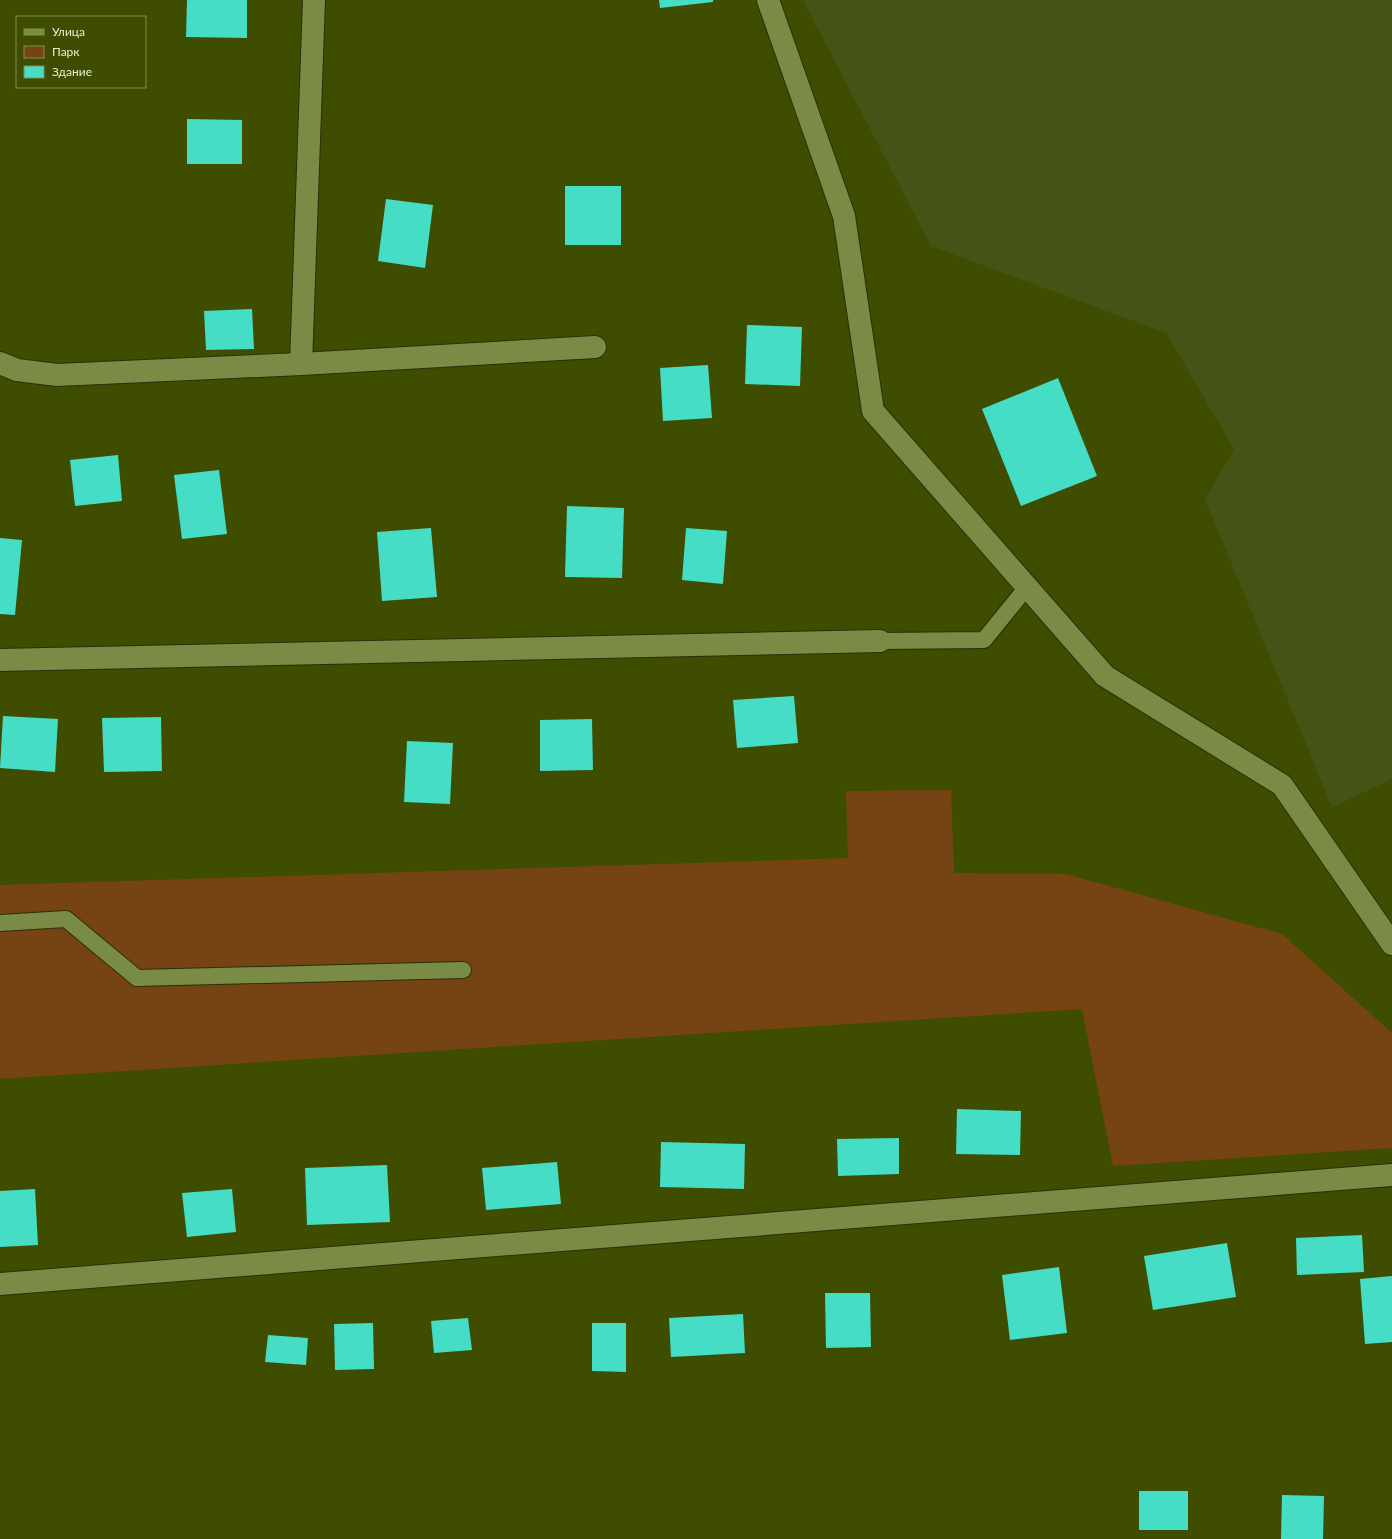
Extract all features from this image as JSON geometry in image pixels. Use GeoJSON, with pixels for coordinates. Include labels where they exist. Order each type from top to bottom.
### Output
{"type":"FeatureCollection","features":[{"type":"Feature","properties":{"kind":"street"},"geometry":{"type":"LineString","coordinates":[[300,364],[314,0]]}},
{"type":"Feature","properties":{"kind":"street"},"geometry":{"type":"LineString","coordinates":[[768,0],[844,216],[873,411],[1105,676],[1282,785],[1392,944]]}},
{"type":"Feature","properties":{"kind":"street"},"geometry":{"type":"LineString","coordinates":[[0,363],[17,370],[57,374],[300,364],[595,347]]}},
{"type":"Feature","properties":{"kind":"street"},"geometry":{"type":"LineString","coordinates":[[0,660],[880,641]]}},
{"type":"Feature","properties":{"kind":"street"},"geometry":{"type":"LineString","coordinates":[[0,1284],[1392,1175]]}},
{"type":"Feature","properties":{"kind":"lane"},"geometry":{"type":"LineString","coordinates":[[880,641],[984,640],[1027,587]]}},
{"type":"Feature","properties":{"kind":"lane"},"geometry":{"type":"LineString","coordinates":[[0,923],[66,919],[137,978],[463,970]]}},
{"type":"Feature","properties":{"kind":"shaded area"},"geometry":{"type":"Polygon","coordinates":[[[803,0],[1392,0],[1392,779],[1332,807],[1205,499],[1234,449],[1166,333],[931,246],[803,0]]]}},
{"type":"Feature","properties":{"kind":"green space"},"geometry":{"type":"Polygon","coordinates":[[[951,790],[954,873],[1066,874],[1282,934],[1392,1033],[1392,1148],[1113,1166],[1082,1009],[0,1079],[0,885],[848,858],[846,791],[951,790]]]}},
{"type":"Feature","properties":{"kind":"building"},"geometry":{"type":"Polygon","coordinates":[[[187,0],[247,0],[247,38],[186,37],[187,0]]]}},
{"type":"Feature","properties":{"kind":"building"},"geometry":{"type":"Polygon","coordinates":[[[659,0],[713,0],[713,2],[660,8],[659,0]]]}},
{"type":"Feature","properties":{"kind":"building"},"geometry":{"type":"Polygon","coordinates":[[[187,119],[242,120],[242,164],[187,164],[187,119]]]}},
{"type":"Feature","properties":{"kind":"building"},"geometry":{"type":"Polygon","coordinates":[[[565,186],[621,186],[621,245],[565,245],[565,186]]]}},
{"type":"Feature","properties":{"kind":"building"},"geometry":{"type":"Polygon","coordinates":[[[386,199],[433,205],[425,268],[378,261],[386,199]]]}},
{"type":"Feature","properties":{"kind":"building"},"geometry":{"type":"Polygon","coordinates":[[[252,309],[254,349],[206,350],[204,311],[252,309]]]}},
{"type":"Feature","properties":{"kind":"building"},"geometry":{"type":"Polygon","coordinates":[[[747,325],[802,327],[800,386],[745,384],[747,325]]]}},
{"type":"Feature","properties":{"kind":"building"},"geometry":{"type":"Polygon","coordinates":[[[708,365],[712,418],[663,421],[660,368],[708,365]]]}},
{"type":"Feature","properties":{"kind":"building"},"geometry":{"type":"Polygon","coordinates":[[[1058,378],[1097,476],[1021,506],[982,409],[1058,378]]]}},
{"type":"Feature","properties":{"kind":"building"},"geometry":{"type":"Polygon","coordinates":[[[118,455],[122,501],[75,506],[70,460],[118,455]]]}},
{"type":"Feature","properties":{"kind":"building"},"geometry":{"type":"Polygon","coordinates":[[[219,470],[227,534],[182,539],[174,475],[219,470]]]}},
{"type":"Feature","properties":{"kind":"building"},"geometry":{"type":"Polygon","coordinates":[[[567,506],[624,508],[622,578],[565,577],[567,506]]]}},
{"type":"Feature","properties":{"kind":"building"},"geometry":{"type":"Polygon","coordinates":[[[431,528],[437,597],[382,601],[377,532],[431,528]]]}},
{"type":"Feature","properties":{"kind":"building"},"geometry":{"type":"Polygon","coordinates":[[[686,528],[727,531],[723,584],[682,580],[686,528]]]}},
{"type":"Feature","properties":{"kind":"building"},"geometry":{"type":"Polygon","coordinates":[[[0,538],[22,540],[15,615],[0,614],[0,538]]]}},
{"type":"Feature","properties":{"kind":"building"},"geometry":{"type":"Polygon","coordinates":[[[794,696],[798,743],[737,748],[733,700],[794,696]]]}},
{"type":"Feature","properties":{"kind":"building"},"geometry":{"type":"Polygon","coordinates":[[[3,716],[58,719],[55,772],[0,768],[3,716]]]}},
{"type":"Feature","properties":{"kind":"building"},"geometry":{"type":"Polygon","coordinates":[[[161,717],[162,771],[104,772],[102,718],[161,717]]]}},
{"type":"Feature","properties":{"kind":"building"},"geometry":{"type":"Polygon","coordinates":[[[592,719],[593,770],[540,771],[540,720],[592,719]]]}},
{"type":"Feature","properties":{"kind":"building"},"geometry":{"type":"Polygon","coordinates":[[[407,741],[453,743],[450,804],[404,802],[407,741]]]}},
{"type":"Feature","properties":{"kind":"building"},"geometry":{"type":"Polygon","coordinates":[[[957,1109],[1021,1111],[1020,1155],[956,1154],[957,1109]]]}},
{"type":"Feature","properties":{"kind":"building"},"geometry":{"type":"Polygon","coordinates":[[[899,1138],[899,1174],[838,1176],[837,1139],[899,1138]]]}},
{"type":"Feature","properties":{"kind":"building"},"geometry":{"type":"Polygon","coordinates":[[[661,1142],[745,1144],[744,1189],[660,1187],[661,1142]]]}},
{"type":"Feature","properties":{"kind":"building"},"geometry":{"type":"Polygon","coordinates":[[[557,1162],[561,1204],[486,1210],[482,1168],[557,1162]]]}},
{"type":"Feature","properties":{"kind":"building"},"geometry":{"type":"Polygon","coordinates":[[[387,1165],[390,1222],[307,1225],[305,1168],[387,1165]]]}},
{"type":"Feature","properties":{"kind":"building"},"geometry":{"type":"Polygon","coordinates":[[[35,1189],[38,1245],[0,1247],[0,1191],[35,1189]]]}},
{"type":"Feature","properties":{"kind":"building"},"geometry":{"type":"Polygon","coordinates":[[[232,1189],[236,1232],[187,1237],[182,1193],[232,1189]]]}},
{"type":"Feature","properties":{"kind":"building"},"geometry":{"type":"Polygon","coordinates":[[[1362,1235],[1364,1272],[1297,1275],[1296,1238],[1362,1235]]]}},
{"type":"Feature","properties":{"kind":"building"},"geometry":{"type":"Polygon","coordinates":[[[1227,1243],[1236,1297],[1153,1310],[1144,1256],[1227,1243]]]}},
{"type":"Feature","properties":{"kind":"building"},"geometry":{"type":"Polygon","coordinates":[[[1059,1267],[1067,1333],[1010,1340],[1002,1275],[1059,1267]]]}},
{"type":"Feature","properties":{"kind":"building"},"geometry":{"type":"Polygon","coordinates":[[[1392,1276],[1392,1342],[1365,1344],[1360,1279],[1392,1276]]]}},
{"type":"Feature","properties":{"kind":"building"},"geometry":{"type":"Polygon","coordinates":[[[825,1293],[870,1293],[871,1347],[826,1348],[825,1293]]]}},
{"type":"Feature","properties":{"kind":"building"},"geometry":{"type":"Polygon","coordinates":[[[743,1314],[745,1353],[671,1357],[669,1318],[743,1314]]]}},
{"type":"Feature","properties":{"kind":"building"},"geometry":{"type":"Polygon","coordinates":[[[468,1318],[472,1350],[434,1353],[431,1321],[468,1318]]]}},
{"type":"Feature","properties":{"kind":"building"},"geometry":{"type":"Polygon","coordinates":[[[373,1323],[374,1369],[335,1370],[334,1324],[373,1323]]]}},
{"type":"Feature","properties":{"kind":"building"},"geometry":{"type":"Polygon","coordinates":[[[592,1323],[626,1323],[626,1372],[592,1371],[592,1323]]]}},
{"type":"Feature","properties":{"kind":"building"},"geometry":{"type":"Polygon","coordinates":[[[268,1335],[308,1338],[306,1365],[265,1362],[268,1335]]]}},
{"type":"Feature","properties":{"kind":"building"},"geometry":{"type":"Polygon","coordinates":[[[1139,1491],[1188,1491],[1188,1530],[1139,1530],[1139,1491]]]}},
{"type":"Feature","properties":{"kind":"building"},"geometry":{"type":"Polygon","coordinates":[[[1282,1495],[1324,1496],[1323,1539],[1281,1539],[1282,1495]]]}}]}
